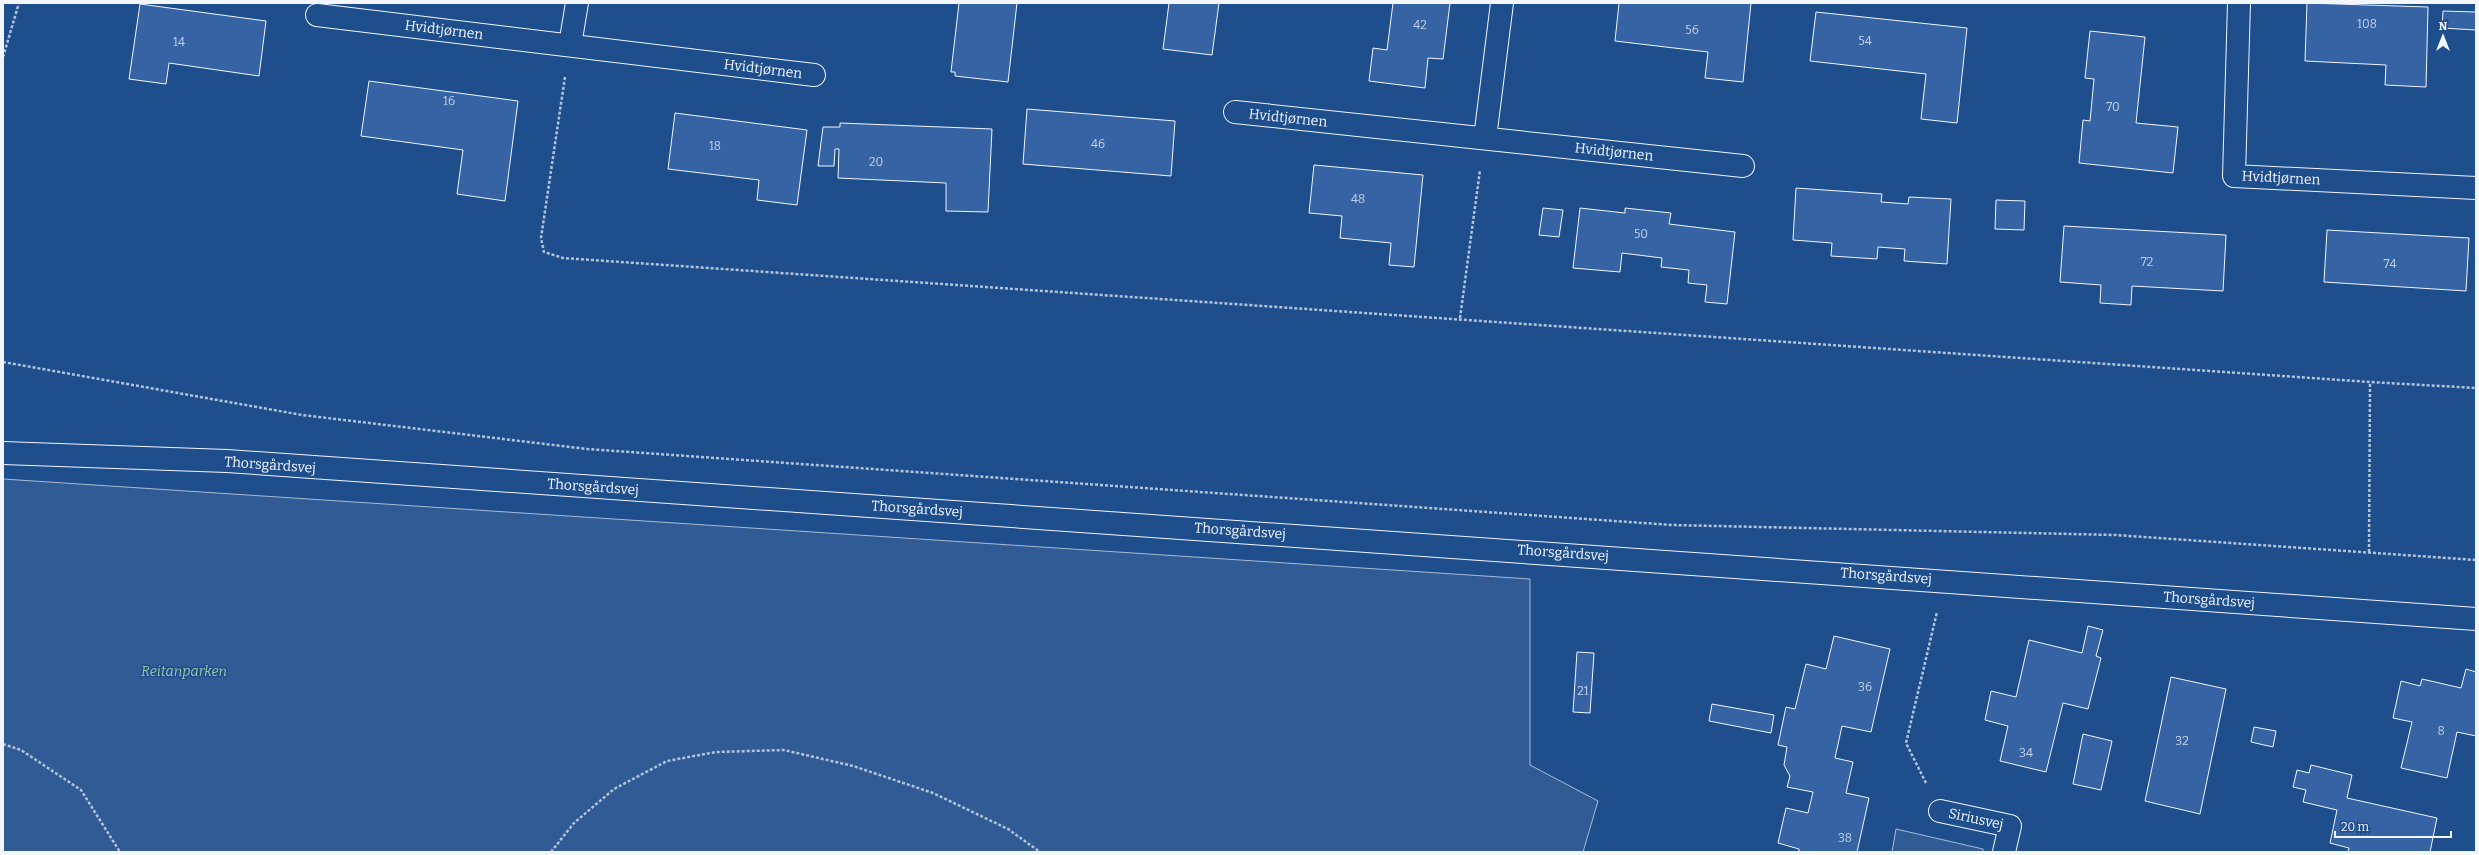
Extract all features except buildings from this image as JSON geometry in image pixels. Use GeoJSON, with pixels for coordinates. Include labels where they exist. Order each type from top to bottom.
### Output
{"type":"FeatureCollection","features":[{"type":"Feature","properties":{"kind":"street"},"geometry":{"type":"LineString","coordinates":[[570,45],[577,3]]}},
{"type":"Feature","properties":{"kind":"street"},"geometry":{"type":"LineString","coordinates":[[1485,138],[1502,3]]}},
{"type":"Feature","properties":{"kind":"street","name":"Hvidtjørnen"},"geometry":{"type":"LineString","coordinates":[[2239,3],[2234,176],[2476,188]]}},
{"type":"Feature","properties":{"kind":"street","name":"Hvidtjørnen"},"geometry":{"type":"LineString","coordinates":[[317,15],[814,75]]}},
{"type":"Feature","properties":{"kind":"street","name":"Hvidtjørnen"},"geometry":{"type":"LineString","coordinates":[[1235,112],[1743,166]]}},
{"type":"Feature","properties":{"kind":"street","name":"Thorsgårdsvej"},"geometry":{"type":"LineString","coordinates":[[3,453],[235,462],[2476,619]]}},
{"type":"Feature","properties":{"kind":"street","name":"Siriusvej"},"geometry":{"type":"LineString","coordinates":[[1940,811],[2010,826],[2004,852]]}},
{"type":"Feature","properties":{"kind":"path"},"geometry":{"type":"LineString","coordinates":[[3,57],[19,3]]}},
{"type":"Feature","properties":{"kind":"path"},"geometry":{"type":"LineString","coordinates":[[570,45],[541,238],[544,252],[563,258],[1460,318],[2370,382],[2476,388]]}},
{"type":"Feature","properties":{"kind":"path"},"geometry":{"type":"LineString","coordinates":[[1460,318],[1485,138]]}},
{"type":"Feature","properties":{"kind":"path"},"geometry":{"type":"LineString","coordinates":[[3,362],[302,416],[587,448],[1672,525],[2115,535],[2476,560]]}},
{"type":"Feature","properties":{"kind":"path"},"geometry":{"type":"LineString","coordinates":[[2369,552],[2370,382]]}},
{"type":"Feature","properties":{"kind":"path"},"geometry":{"type":"LineString","coordinates":[[1940,811],[1906,743],[1944,581]]}},
{"type":"Feature","properties":{"kind":"path"},"geometry":{"type":"LineString","coordinates":[[3,744],[21,750],[80,790],[120,852]]}},
{"type":"Feature","properties":{"kind":"path"},"geometry":{"type":"LineString","coordinates":[[551,852],[574,823],[614,789],[667,761],[716,752],[784,750],[853,766],[933,793],[1008,829],[1040,852]]}},
{"type":"Feature","properties":{"kind":"shaded area","name":"Reitanparken"},"geometry":{"type":"Polygon","coordinates":[[[3,479],[1530,579],[1530,765],[1598,801],[1583,852],[3,852],[3,479]]]}},
{"type":"Feature","properties":{"kind":"shaded area"},"geometry":{"type":"Polygon","coordinates":[[[1896,829],[1983,849],[1983,852],[1892,852],[1896,829]]]}}]}
